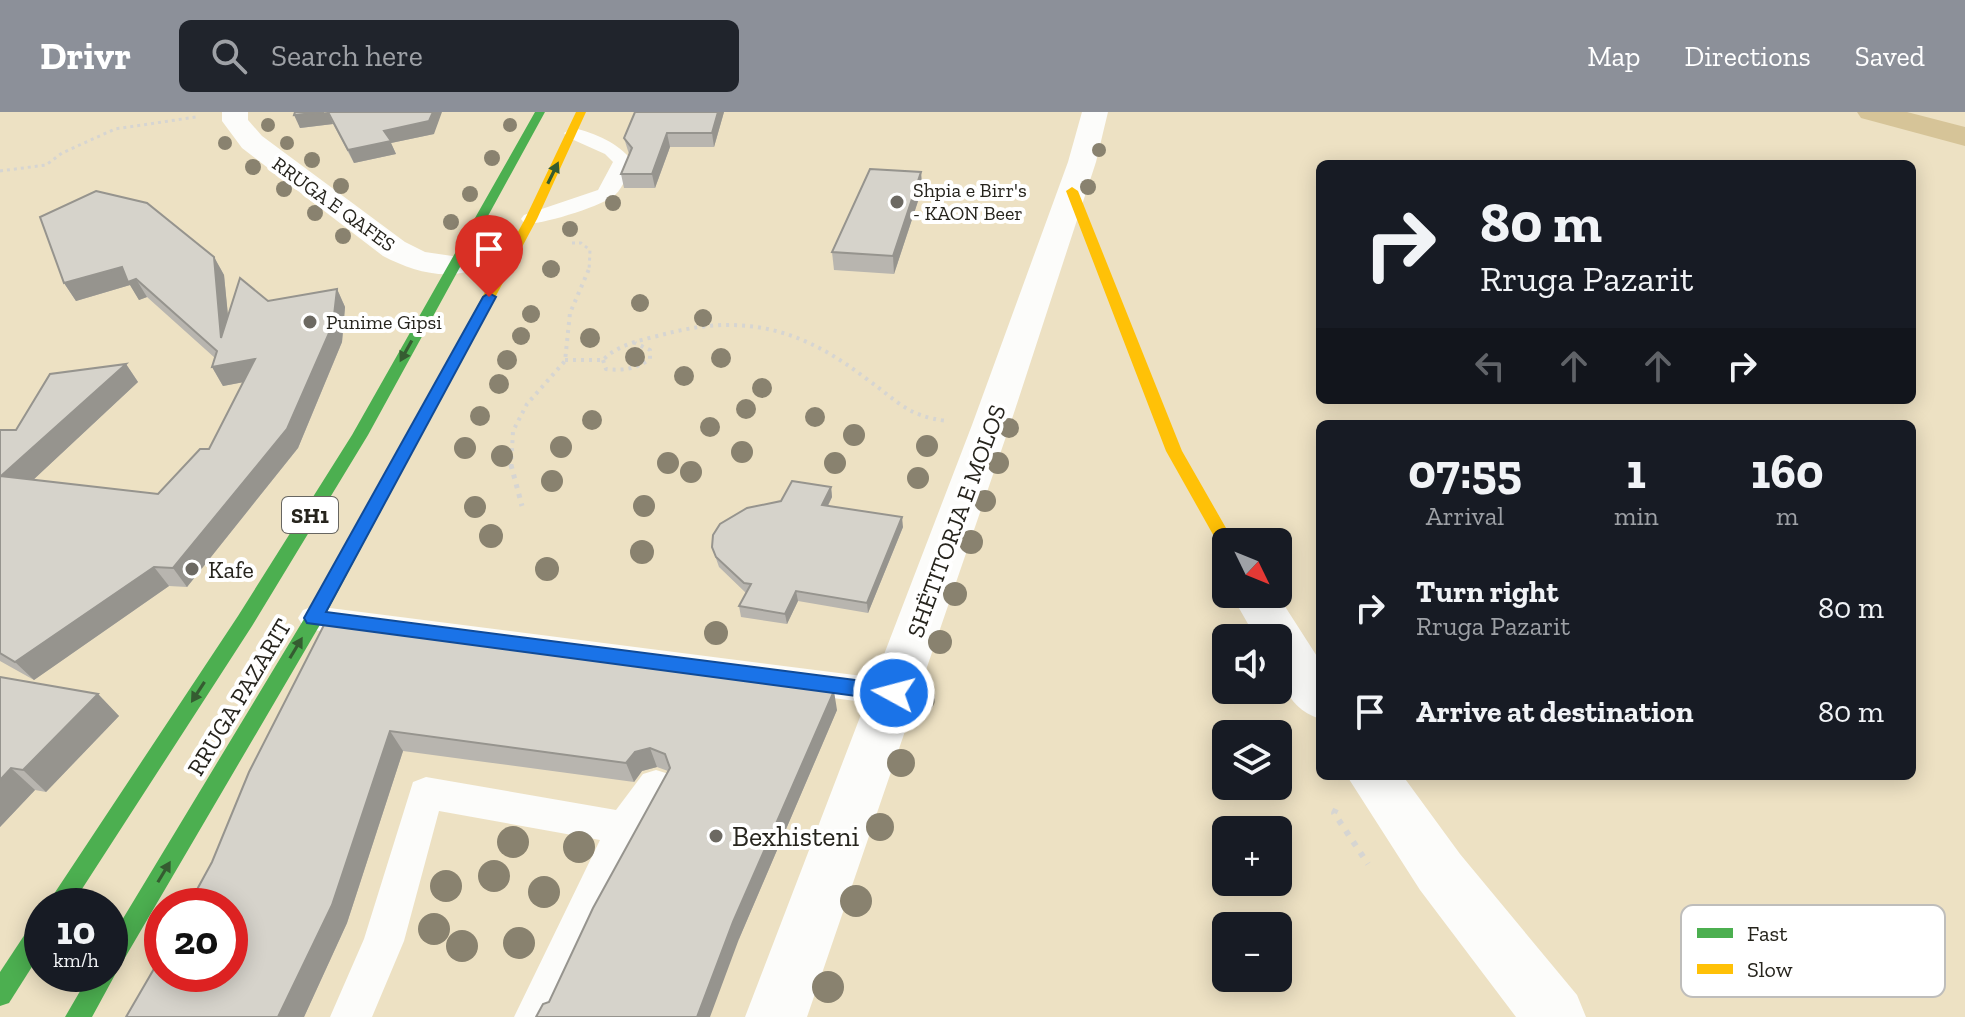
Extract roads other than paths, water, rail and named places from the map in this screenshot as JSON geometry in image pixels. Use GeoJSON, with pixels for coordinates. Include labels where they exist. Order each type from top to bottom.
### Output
{"type":"FeatureCollection","features":[{"type":"Feature","properties":{"kind":"main road","name":"RRUGA PAZARIT"},"geometry":{"type":"LineString","coordinates":[[70,888],[253,607],[360,435],[540,112]]}},
{"type":"Feature","properties":{"kind":"main road","name":"RRUGA PAZARIT"},"geometry":{"type":"LineString","coordinates":[[128,933],[314,618],[531,219],[581,112]]}},
{"type":"Feature","properties":{"kind":"main road"},"geometry":{"type":"LineString","coordinates":[[1072,191],[1174,451],[1218,528]]}},
{"type":"Feature","properties":{"kind":"main road"},"geometry":{"type":"LineString","coordinates":[[0,994],[24,957]]}},
{"type":"Feature","properties":{"kind":"main road"},"geometry":{"type":"LineString","coordinates":[[78,1017],[93,992]]}},
{"type":"Feature","properties":{"kind":"street","name":"RRUGA E QAFES"},"geometry":{"type":"LineString","coordinates":[[235,112],[235,121],[252,142],[382,241],[418,261],[455,265]]}},
{"type":"Feature","properties":{"kind":"street","name":"SHËTITORJA E MOLOS"},"geometry":{"type":"LineString","coordinates":[[776,1017],[991,425],[1072,191],[1095,112]]}},
{"type":"Feature","properties":{"kind":"street"},"geometry":{"type":"LineString","coordinates":[[1262,608],[1316,693]]}},
{"type":"Feature","properties":{"kind":"street"},"geometry":{"type":"LineString","coordinates":[[1376,780],[1440,872],[1555,1017]]}},
{"type":"Feature","properties":{"kind":"lane"},"geometry":{"type":"LineString","coordinates":[[531,219],[594,198],[611,188],[623,161],[612,150],[573,133]]}},
{"type":"Feature","properties":{"kind":"lane"},"geometry":{"type":"LineString","coordinates":[[314,618],[724,681],[894,693]]}},
{"type":"Feature","properties":{"kind":"lane"},"geometry":{"type":"LineString","coordinates":[[535,1017],[625,828],[656,785]]}},
{"type":"Feature","properties":{"kind":"lane"},"geometry":{"type":"LineString","coordinates":[[351,1017],[384,941],[426,793],[625,828]]}},
{"type":"Feature","properties":{"kind":"waterway"},"geometry":{"type":"LineString","coordinates":[[1872,112],[1965,137]]}},
{"type":"Feature","properties":{"kind":"place","name":"Shpia e Birr's - KAON Beer"},"geometry":{"type":"Point","coordinates":[897,202]}},
{"type":"Feature","properties":{"kind":"place","name":"Punime Gipsi"},"geometry":{"type":"Point","coordinates":[310,322]}},
{"type":"Feature","properties":{"kind":"place","name":"Kafe"},"geometry":{"type":"Point","coordinates":[192,569]}},
{"type":"Feature","properties":{"kind":"place","name":"Bexhisteni"},"geometry":{"type":"Point","coordinates":[716,836]}}]}
